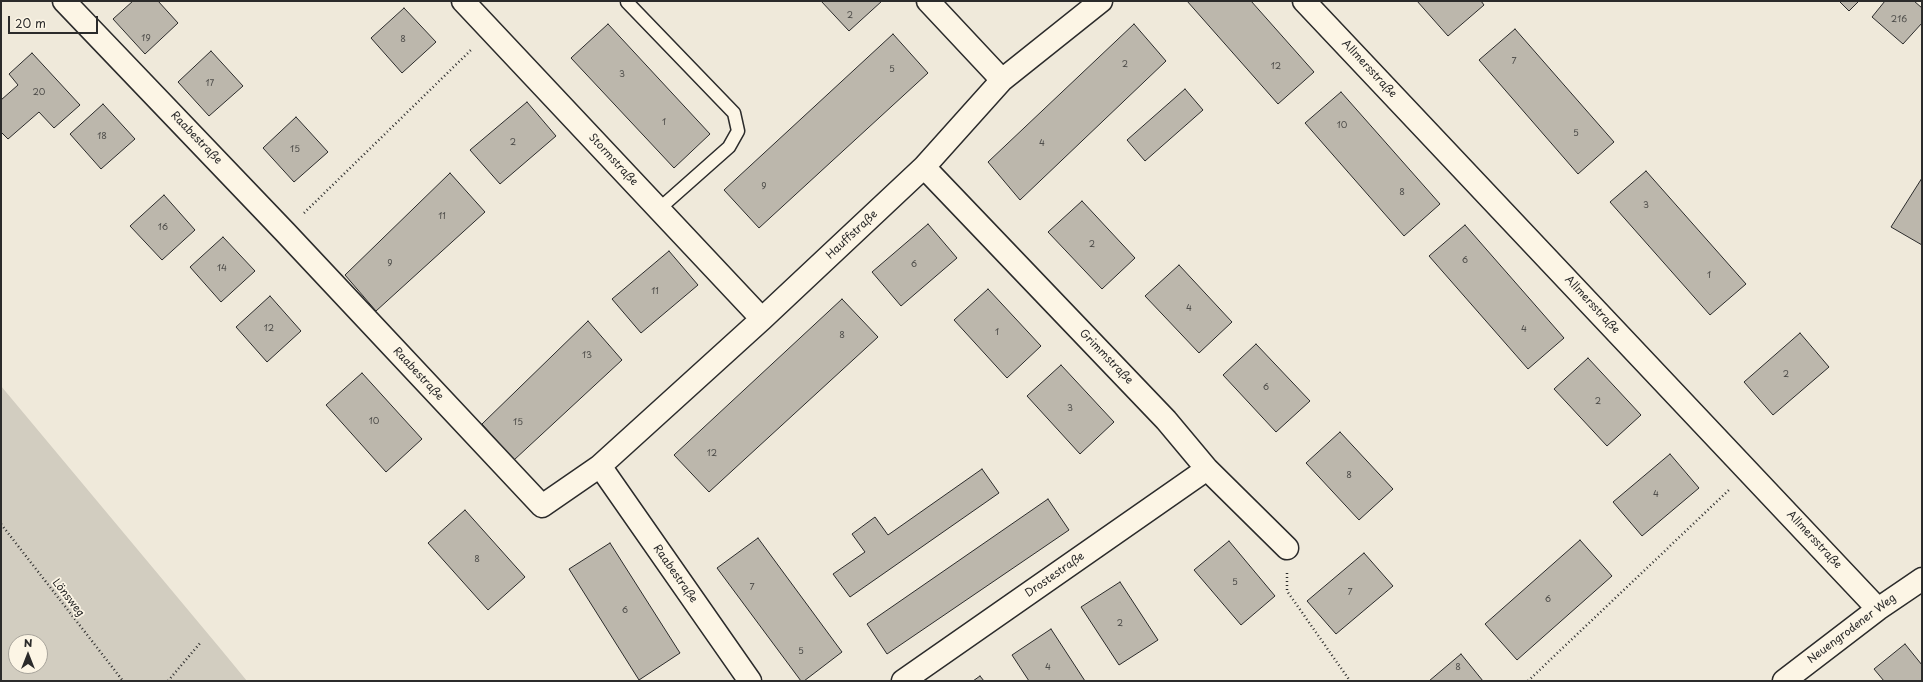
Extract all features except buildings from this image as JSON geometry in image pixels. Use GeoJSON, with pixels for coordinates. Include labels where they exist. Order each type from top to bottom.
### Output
{"type":"FeatureCollection","features":[{"type":"Feature","properties":{"kind":"street","name":"Raabestraße"},"geometry":{"type":"LineString","coordinates":[[64,1],[286,232],[542,506],[600,466],[750,681]]}},
{"type":"Feature","properties":{"kind":"street","name":"Stormstraße"},"geometry":{"type":"LineString","coordinates":[[463,1],[762,319]]}},
{"type":"Feature","properties":{"kind":"street"},"geometry":{"type":"LineString","coordinates":[[928,1],[1002,80]]}},
{"type":"Feature","properties":{"kind":"street","name":"Hauffstraße"},"geometry":{"type":"LineString","coordinates":[[600,466],[762,319],[924,167],[1002,80],[1101,1]]}},
{"type":"Feature","properties":{"kind":"street","name":"Allmersstraße"},"geometry":{"type":"LineString","coordinates":[[1304,1],[1878,609]]}},
{"type":"Feature","properties":{"kind":"street","name":"Grimmstraße"},"geometry":{"type":"LineString","coordinates":[[924,167],[1166,420],[1207,469],[1287,548]]}},
{"type":"Feature","properties":{"kind":"street","name":"Drostestraße"},"geometry":{"type":"LineString","coordinates":[[902,681],[1207,469]]}},
{"type":"Feature","properties":{"kind":"street","name":"Neuengrodener Weg"},"geometry":{"type":"LineString","coordinates":[[1784,681],[1878,609],[1922,579]]}},
{"type":"Feature","properties":{"kind":"lane"},"geometry":{"type":"LineString","coordinates":[[627,2],[734,113],[738,131],[729,146],[659,209]]}},
{"type":"Feature","properties":{"kind":"path"},"geometry":{"type":"LineString","coordinates":[[286,232],[491,30]]}},
{"type":"Feature","properties":{"kind":"path"},"geometry":{"type":"LineString","coordinates":[[1528,681],[1749,471]]}},
{"type":"Feature","properties":{"kind":"path","name":"Lönsweg"},"geometry":{"type":"LineString","coordinates":[[1,524],[123,681]]}},
{"type":"Feature","properties":{"kind":"path"},"geometry":{"type":"LineString","coordinates":[[1287,548],[1287,592],[1350,681]]}},
{"type":"Feature","properties":{"kind":"path"},"geometry":{"type":"LineString","coordinates":[[168,681],[201,642]]}},
{"type":"Feature","properties":{"kind":"shaded area"},"geometry":{"type":"Polygon","coordinates":[[[1,386],[247,681],[1,681],[1,386]]]}}]}
